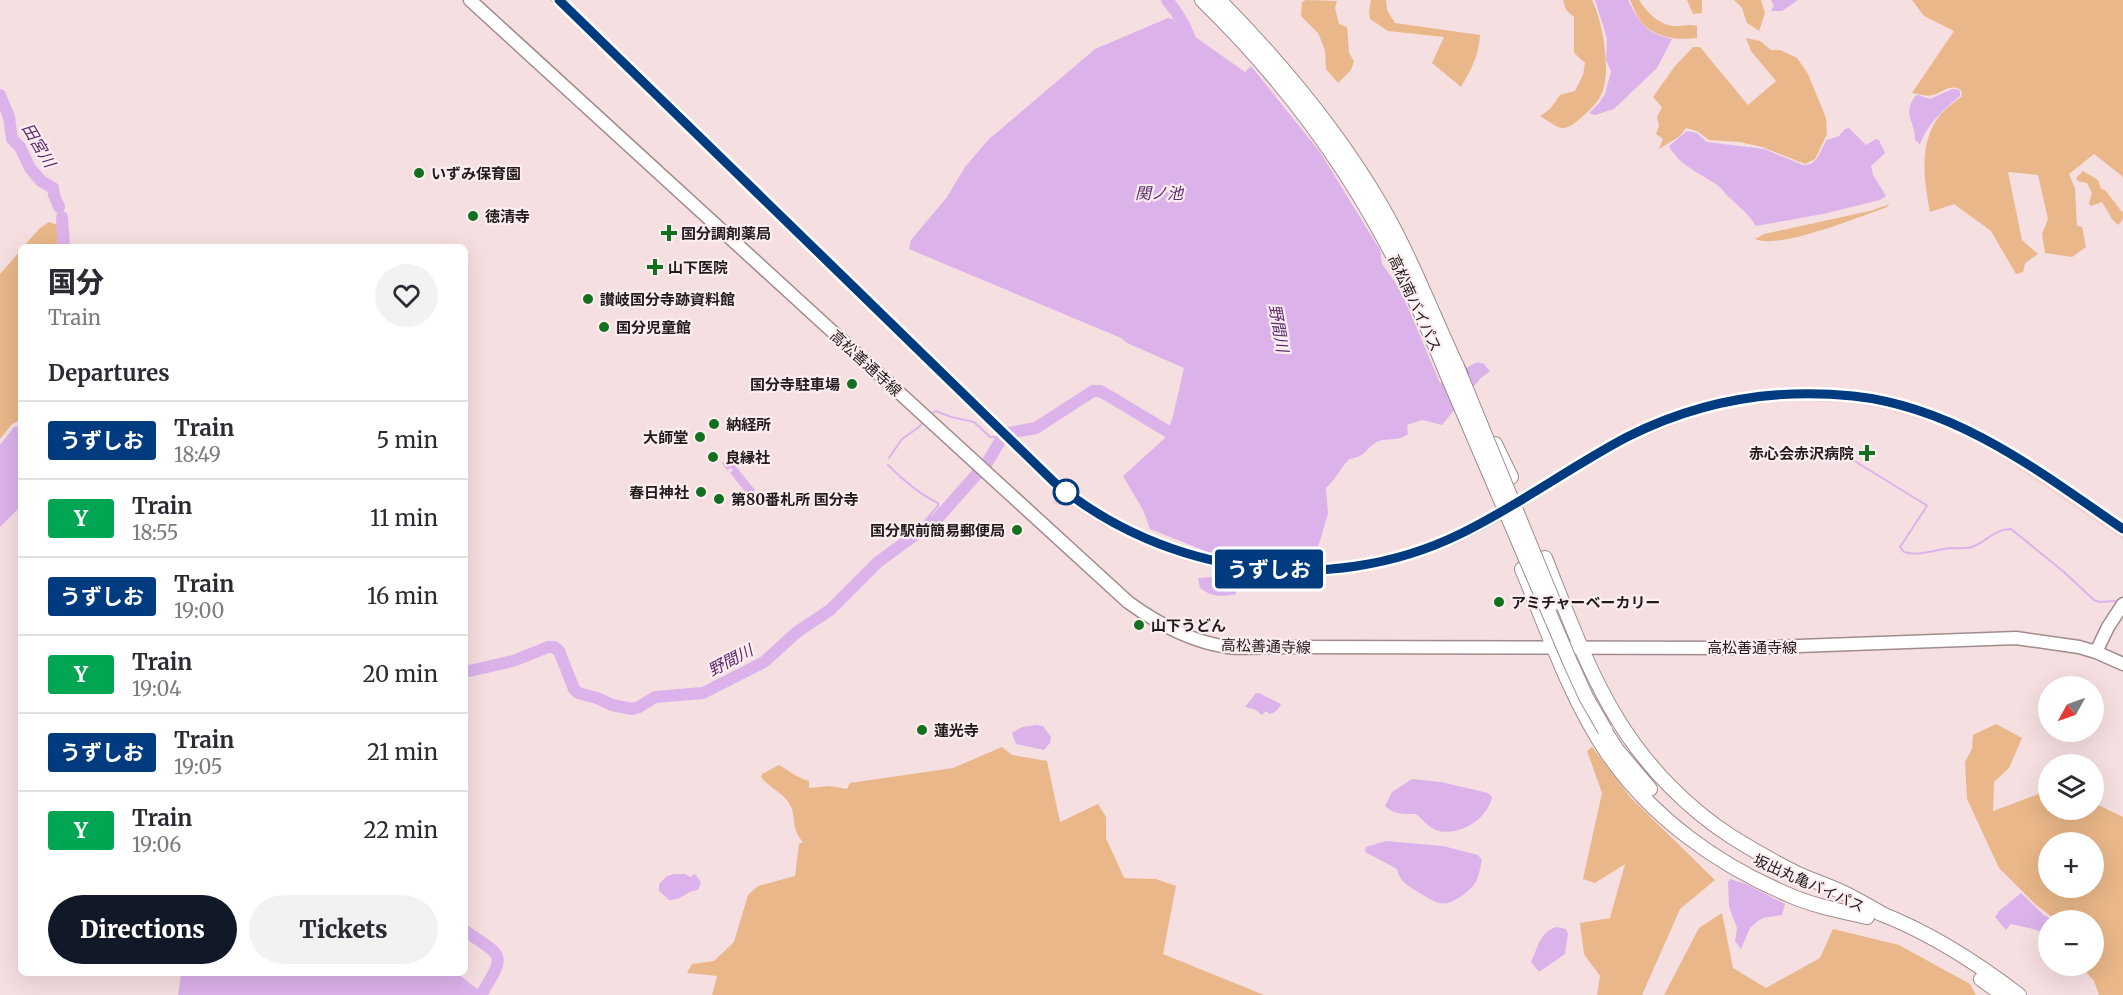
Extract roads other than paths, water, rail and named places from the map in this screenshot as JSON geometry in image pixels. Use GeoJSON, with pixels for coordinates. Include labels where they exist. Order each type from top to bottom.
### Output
{"type":"FeatureCollection","features":[{"type":"Feature","properties":{"kind":"highway","name":"高松南バイパス"},"geometry":{"type":"LineString","coordinates":[[1202,0],[1283,87],[1319,132],[1370,211],[1451,370]]}},
{"type":"Feature","properties":{"kind":"highway","name":"高松南バイパス"},"geometry":{"type":"LineString","coordinates":[[1219,0],[1264,47],[1299,89],[1356,166],[1382,206],[1421,283],[1451,370],[1568,647]]}},
{"type":"Feature","properties":{"kind":"highway"},"geometry":{"type":"LineString","coordinates":[[1451,370],[1511,477],[1545,558],[1568,647],[1577,699],[1609,755],[1631,782],[1675,827],[1719,859],[1757,881],[1815,905],[1867,917]]}},
{"type":"Feature","properties":{"kind":"highway"},"geometry":{"type":"LineString","coordinates":[[1451,370],[1522,569],[1568,647],[1633,741],[1659,773],[1702,815],[1731,836],[1764,856],[1797,873],[1844,892],[1886,916]]}},
{"type":"Feature","properties":{"kind":"highway","name":"坂出丸亀バイパス"},"geometry":{"type":"LineString","coordinates":[[1568,647],[1586,697],[1609,728],[1673,801],[1726,842],[1761,864],[1886,916],[1946,946],[2019,995]]}},
{"type":"Feature","properties":{"kind":"highway","name":"坂出丸亀バイパス"},"geometry":{"type":"LineString","coordinates":[[1609,728],[1639,778],[1694,832],[1757,872],[1794,890],[1867,917],[1940,952],[2003,995]]}},
{"type":"Feature","properties":{"kind":"main road","name":"高松善通寺線"},"geometry":{"type":"LineString","coordinates":[[470,0],[1128,602],[1161,625],[1181,634],[1228,646],[1771,648],[2016,638],[2065,644],[2096,652],[2123,664]]}},
{"type":"Feature","properties":{"kind":"main road"},"geometry":{"type":"LineString","coordinates":[[2096,652],[2123,604]]}},
{"type":"Feature","properties":{"kind":"water"},"geometry":{"type":"Polygon","coordinates":[[[1595,0],[1628,0],[1644,26],[1655,34],[1672,39],[1657,68],[1614,109],[1595,115],[1589,113],[1605,94],[1611,71],[1606,60],[1607,38],[1595,0]]]}},
{"type":"Feature","properties":{"kind":"water"},"geometry":{"type":"Polygon","coordinates":[[[1771,0],[1798,0],[1782,11],[1772,11],[1774,6],[1771,0]]]}},
{"type":"Feature","properties":{"kind":"water","name":"関ノ池"},"geometry":{"type":"Polygon","coordinates":[[[1168,18],[1173,19],[1184,34],[1194,36],[1245,72],[1251,66],[1320,152],[1380,250],[1382,264],[1400,289],[1440,383],[1477,362],[1484,364],[1490,371],[1480,379],[1442,425],[1422,420],[1407,425],[1408,434],[1396,439],[1377,442],[1363,454],[1349,459],[1326,488],[1328,514],[1318,547],[1316,563],[1244,560],[1208,552],[1150,529],[1143,510],[1123,476],[1166,437],[1184,368],[1127,343],[1121,338],[909,249],[911,240],[947,197],[965,167],[988,140],[1095,49],[1168,18]]]}},
{"type":"Feature","properties":{"kind":"water"},"geometry":{"type":"Polygon","coordinates":[[[1952,89],[1960,91],[1960,96],[1932,123],[1920,144],[1915,140],[1909,113],[1915,96],[1930,99],[1952,89]]]}},
{"type":"Feature","properties":{"kind":"water"},"geometry":{"type":"Polygon","coordinates":[[[1849,128],[1866,145],[1876,139],[1879,140],[1885,153],[1871,166],[1873,175],[1886,196],[1880,200],[1823,214],[1756,226],[1720,187],[1684,163],[1669,146],[1687,131],[1697,133],[1707,142],[1764,149],[1803,165],[1816,160],[1827,140],[1839,136],[1849,128]]]}},
{"type":"Feature","properties":{"kind":"water"},"geometry":{"type":"Polygon","coordinates":[[[18,426],[18,509],[0,527],[0,445],[14,427],[18,426]]]}},
{"type":"Feature","properties":{"kind":"water"},"geometry":{"type":"Polygon","coordinates":[[[729,458],[755,490],[748,495],[730,473],[733,470],[730,468],[727,470],[722,463],[729,458]]]}},
{"type":"Feature","properties":{"kind":"water"},"geometry":{"type":"Polygon","coordinates":[[[1212,577],[1235,581],[1236,594],[1217,596],[1200,588],[1198,578],[1212,577]]]}},
{"type":"Feature","properties":{"kind":"water"},"geometry":{"type":"Polygon","coordinates":[[[1256,693],[1281,704],[1273,713],[1269,714],[1266,711],[1262,715],[1254,709],[1245,707],[1256,693]]]}},
{"type":"Feature","properties":{"kind":"water"},"geometry":{"type":"Polygon","coordinates":[[[1043,726],[1051,737],[1050,743],[1044,750],[1016,744],[1012,733],[1022,727],[1043,726]]]}},
{"type":"Feature","properties":{"kind":"water"},"geometry":{"type":"Polygon","coordinates":[[[1412,779],[1441,782],[1488,793],[1492,797],[1485,812],[1472,824],[1456,831],[1439,831],[1416,814],[1403,814],[1385,806],[1392,792],[1412,779]]]}},
{"type":"Feature","properties":{"kind":"water"},"geometry":{"type":"Polygon","coordinates":[[[1386,841],[1443,846],[1478,855],[1482,860],[1477,880],[1468,891],[1456,899],[1445,903],[1436,902],[1404,883],[1397,869],[1365,852],[1366,847],[1386,841]]]}},
{"type":"Feature","properties":{"kind":"water"},"geometry":{"type":"Polygon","coordinates":[[[685,874],[690,877],[695,874],[701,882],[698,890],[678,899],[669,900],[659,891],[659,884],[667,876],[685,874]]]}},
{"type":"Feature","properties":{"kind":"water"},"geometry":{"type":"Polygon","coordinates":[[[1730,879],[1746,884],[1785,904],[1782,915],[1763,918],[1750,928],[1741,949],[1735,941],[1737,928],[1729,907],[1728,882],[1730,879]]]}},
{"type":"Feature","properties":{"kind":"water"},"geometry":{"type":"Polygon","coordinates":[[[2021,893],[2039,910],[2038,931],[2011,924],[2006,930],[1995,917],[2021,893]]]}},
{"type":"Feature","properties":{"kind":"water"},"geometry":{"type":"Polygon","coordinates":[[[1556,927],[1566,929],[1568,934],[1565,954],[1539,972],[1531,962],[1542,937],[1556,927]]]}},
{"type":"Feature","properties":{"kind":"water"},"geometry":{"type":"Polygon","coordinates":[[[181,976],[461,976],[478,992],[477,995],[178,995],[181,976]]]}},
{"type":"Feature","properties":{"kind":"waterway","name":"野間川"},"geometry":{"type":"LineString","coordinates":[[1167,0],[1182,22],[1192,47]]}},
{"type":"Feature","properties":{"kind":"waterway","name":"田宮川"},"geometry":{"type":"LineString","coordinates":[[0,95],[9,117],[12,139],[20,147],[30,168],[41,181],[53,188],[59,207]]}},
{"type":"Feature","properties":{"kind":"waterway","name":"田宮川"},"geometry":{"type":"LineString","coordinates":[[62,217],[64,244]]}},
{"type":"Feature","properties":{"kind":"waterway","name":"野間川"},"geometry":{"type":"LineString","coordinates":[[987,463],[1000,441],[1009,433],[1036,428],[1093,391],[1100,391],[1167,431],[1182,430]]}},
{"type":"Feature","properties":{"kind":"waterway"},"geometry":{"type":"LineString","coordinates":[[932,414],[936,411],[974,422],[990,437],[998,437],[1013,428],[1041,424]]}},
{"type":"Feature","properties":{"kind":"waterway"},"geometry":{"type":"LineString","coordinates":[[889,458],[902,439],[922,423]]}},
{"type":"Feature","properties":{"kind":"waterway"},"geometry":{"type":"LineString","coordinates":[[1848,457],[1927,506],[1900,547],[1904,552],[1916,554],[1969,548],[1995,533],[2011,529],[2094,600],[2115,601]]}},
{"type":"Feature","properties":{"kind":"waterway"},"geometry":{"type":"LineString","coordinates":[[888,465],[912,486],[938,503],[925,521]]}},
{"type":"Feature","properties":{"kind":"waterway","name":"野間川"},"geometry":{"type":"LineString","coordinates":[[468,671],[513,661],[548,647],[554,647],[559,651],[574,689],[578,693],[612,705],[632,709],[655,697],[703,693],[764,662],[797,632],[830,610],[878,562],[937,519],[977,474]]}},
{"type":"Feature","properties":{"kind":"waterway","name":"野間川"},"geometry":{"type":"LineString","coordinates":[[468,933],[488,946],[497,957],[495,971],[481,995]]}},
{"type":"Feature","properties":{"kind":"waterway","name":"野間川"},"geometry":{"type":"LineString","coordinates":[[461,993],[481,995]]}},
{"type":"Feature","properties":{"kind":"railway"},"geometry":{"type":"LineString","coordinates":[[554,0],[1041,475],[1108,524],[1184,557],[1253,572],[1289,574],[1325,573],[1395,562],[1429,552],[1462,538],[1652,429],[1680,418],[1737,403],[1796,397],[1856,400],[1894,407],[1964,433],[2029,470],[2123,534]]}},
{"type":"Feature","properties":{"kind":"train","name":"うずしお"},"geometry":{"type":"LineString","coordinates":[[559,0],[1054,482],[1106,518],[1147,539],[1185,554],[1218,563],[1276,570],[1337,569],[1389,560],[1460,535],[1625,438],[1658,422],[1692,410],[1726,402],[1755,396],[1790,394],[1856,397],[1890,403],[1944,419],[1978,434],[2038,470],[2123,529]]}},
{"type":"Feature","properties":{"kind":"place","name":"いずみ保育園"},"geometry":{"type":"Point","coordinates":[419,173]}},
{"type":"Feature","properties":{"kind":"place","name":"徳清寺"},"geometry":{"type":"Point","coordinates":[473,216]}},
{"type":"Feature","properties":{"kind":"place","name":"国分調剤薬局"},"geometry":{"type":"Point","coordinates":[669,233]}},
{"type":"Feature","properties":{"kind":"place","name":"山下医院"},"geometry":{"type":"Point","coordinates":[655,267]}},
{"type":"Feature","properties":{"kind":"place","name":"讃岐国分寺跡資料館"},"geometry":{"type":"Point","coordinates":[588,299]}},
{"type":"Feature","properties":{"kind":"place","name":"国分児童館"},"geometry":{"type":"Point","coordinates":[604,327]}},
{"type":"Feature","properties":{"kind":"place","name":"国分寺駐車場"},"geometry":{"type":"Point","coordinates":[852,384]}},
{"type":"Feature","properties":{"kind":"place","name":"納経所"},"geometry":{"type":"Point","coordinates":[714,424]}},
{"type":"Feature","properties":{"kind":"place","name":"大師堂"},"geometry":{"type":"Point","coordinates":[700,437]}},
{"type":"Feature","properties":{"kind":"place","name":"赤心会赤沢病院"},"geometry":{"type":"Point","coordinates":[1867,453]}},
{"type":"Feature","properties":{"kind":"place","name":"良縁社"},"geometry":{"type":"Point","coordinates":[713,457]}},
{"type":"Feature","properties":{"kind":"place","name":"春日神社"},"geometry":{"type":"Point","coordinates":[701,492]}},
{"type":"Feature","properties":{"kind":"place","name":"第80番札所 国分寺"},"geometry":{"type":"Point","coordinates":[719,499]}},
{"type":"Feature","properties":{"kind":"place","name":"国分駅前簡易郵便局"},"geometry":{"type":"Point","coordinates":[1017,530]}},
{"type":"Feature","properties":{"kind":"place","name":"アミチャーベーカリー"},"geometry":{"type":"Point","coordinates":[1499,602]}},
{"type":"Feature","properties":{"kind":"place","name":"山下うどん"},"geometry":{"type":"Point","coordinates":[1139,625]}},
{"type":"Feature","properties":{"kind":"place","name":"蓮光寺"},"geometry":{"type":"Point","coordinates":[922,730]}}]}
